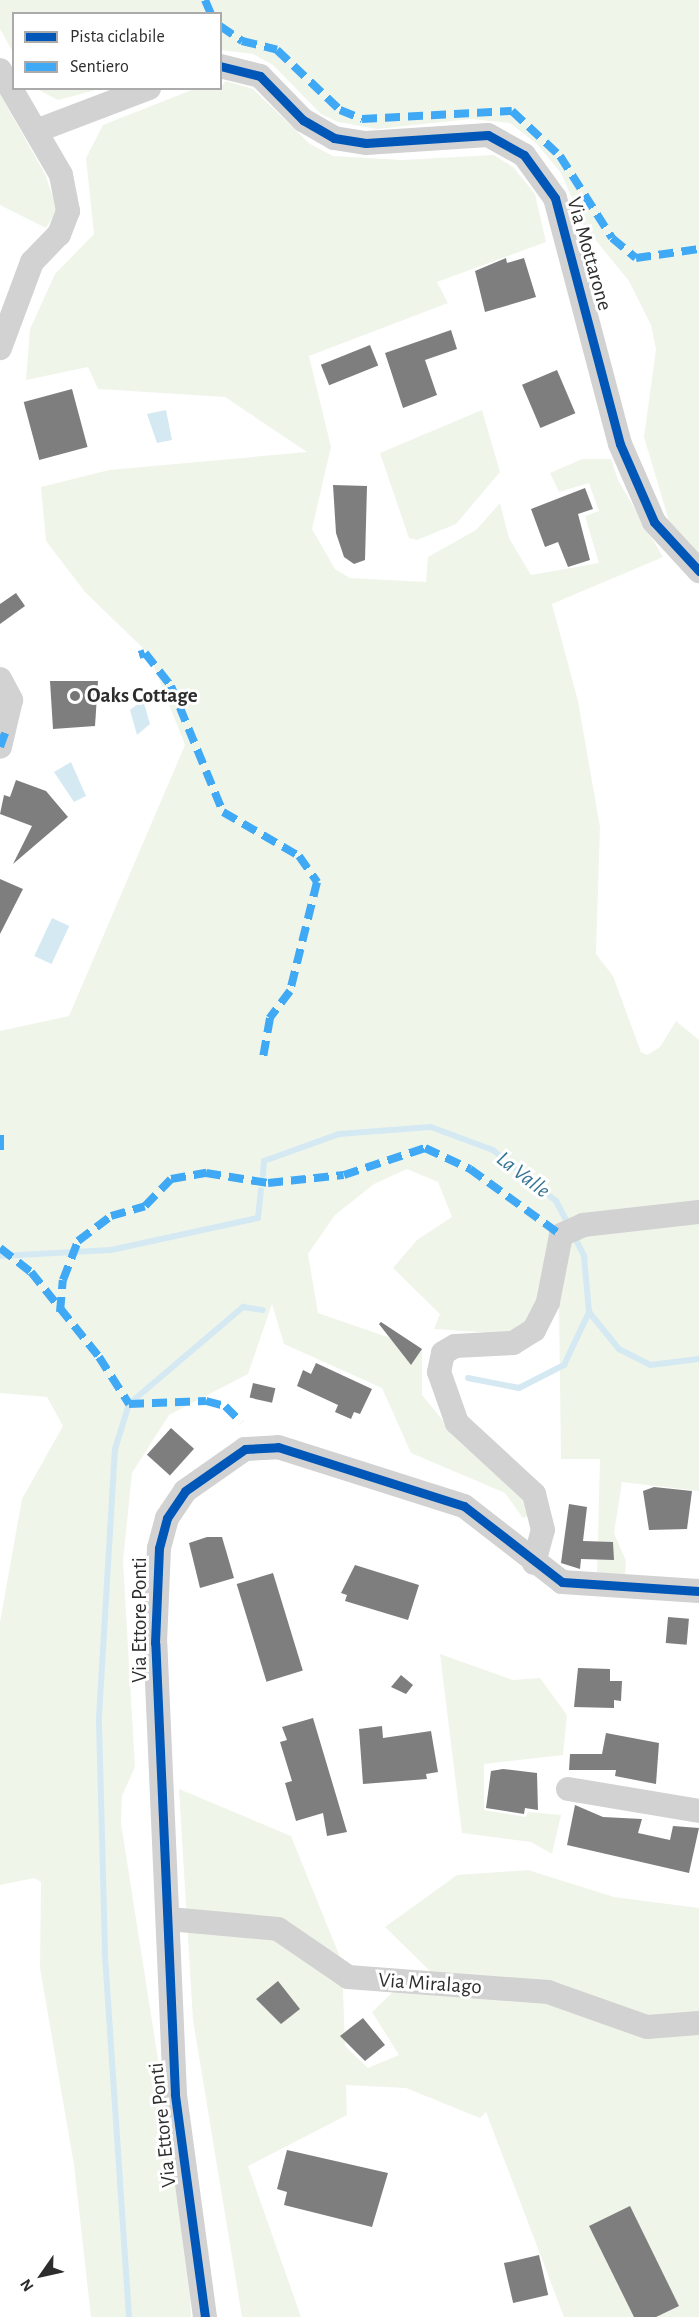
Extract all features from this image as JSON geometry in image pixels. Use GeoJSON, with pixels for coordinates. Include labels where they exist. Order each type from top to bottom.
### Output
{"type":"FeatureCollection","features":[{"type":"Feature","properties":{"kind":"street","name":"Via Mottarone"},"geometry":{"type":"LineString","coordinates":[[222,66],[235,66],[260,76],[303,120],[334,138],[366,143],[488,135],[524,155],[555,198],[620,444],[654,522],[699,571]]}},
{"type":"Feature","properties":{"kind":"street"},"geometry":{"type":"LineString","coordinates":[[0,70],[62,175],[69,211],[59,234],[32,262],[0,348]]}},
{"type":"Feature","properties":{"kind":"street"},"geometry":{"type":"LineString","coordinates":[[36,131],[144,90]]}},
{"type":"Feature","properties":{"kind":"street"},"geometry":{"type":"LineString","coordinates":[[0,679],[11,700],[0,747]]}},
{"type":"Feature","properties":{"kind":"street"},"geometry":{"type":"LineString","coordinates":[[534,1563],[543,1530],[534,1494],[457,1423],[439,1372],[443,1353],[455,1346],[513,1343],[534,1330],[548,1302],[567,1236],[699,1212]]}},
{"type":"Feature","properties":{"kind":"street","name":"Via Ettore Ponti"},"geometry":{"type":"LineString","coordinates":[[206,2317],[175,2094],[169,1918],[155,1643],[159,1548],[167,1518],[185,1491],[245,1449],[278,1447],[464,1506],[534,1563],[562,1582],[699,1591]]}},
{"type":"Feature","properties":{"kind":"street"},"geometry":{"type":"LineString","coordinates":[[568,1789],[699,1811]]}},
{"type":"Feature","properties":{"kind":"street","name":"Via Miralago"},"geometry":{"type":"LineString","coordinates":[[169,1918],[278,1929],[348,1977],[548,1992],[647,2027],[699,2023]]}},
{"type":"Feature","properties":{"kind":"shaded area"},"geometry":{"type":"Polygon","coordinates":[[[0,0],[699,0],[699,559],[669,521],[644,437],[656,349],[651,325],[629,281],[584,226],[561,173],[537,144],[510,123],[471,119],[377,129],[338,122],[321,114],[273,65],[253,54],[222,50],[222,12],[12,12],[12,50],[0,29],[0,0]]]}},
{"type":"Feature","properties":{"kind":"shaded area"},"geometry":{"type":"Polygon","coordinates":[[[226,81],[253,89],[310,144],[333,156],[403,160],[494,155],[513,167],[535,194],[546,242],[437,282],[448,303],[309,356],[331,447],[312,529],[335,569],[350,578],[426,582],[428,557],[476,530],[500,503],[509,538],[531,575],[599,563],[585,516],[599,511],[589,483],[559,492],[550,473],[582,459],[611,459],[618,480],[663,557],[552,604],[578,701],[600,827],[596,954],[613,976],[641,1052],[647,1055],[660,1047],[676,1021],[699,1040],[699,1491],[622,1482],[614,1533],[626,1561],[625,1576],[597,1575],[600,1459],[561,1459],[559,1305],[541,1295],[523,1326],[509,1334],[434,1329],[440,1314],[393,1268],[417,1240],[452,1217],[438,1182],[407,1169],[374,1184],[335,1215],[308,1254],[318,1313],[422,1349],[422,1395],[455,1435],[523,1496],[531,1514],[523,1518],[505,1493],[411,1453],[382,1388],[284,1344],[272,1304],[248,1374],[169,1415],[132,1473],[123,1561],[135,1767],[122,1796],[121,1823],[188,2251],[191,2317],[91,2317],[74,2165],[40,1968],[41,1882],[34,1878],[0,1885],[0,1622],[22,1499],[63,1426],[47,1397],[0,1393],[0,1031],[69,1016],[185,745],[149,654],[85,592],[46,541],[41,487],[109,470],[307,452],[225,397],[98,389],[88,367],[26,380],[30,329],[55,274],[94,234],[86,158],[103,125],[191,90],[222,90],[226,81]]]}},
{"type":"Feature","properties":{"kind":"shaded area"},"geometry":{"type":"Polygon","coordinates":[[[39,90],[95,90],[58,100],[39,90]]]}},
{"type":"Feature","properties":{"kind":"shaded area"},"geometry":{"type":"Polygon","coordinates":[[[0,94],[45,174],[57,209],[46,228],[0,205],[0,94]]]}},
{"type":"Feature","properties":{"kind":"shaded area"},"geometry":{"type":"Polygon","coordinates":[[[482,410],[500,472],[456,524],[417,540],[409,538],[380,453],[482,410]]]}},
{"type":"Feature","properties":{"kind":"shaded area"},"geometry":{"type":"Polygon","coordinates":[[[440,1654],[513,1680],[540,1678],[567,1715],[563,1755],[484,1764],[484,1810],[526,1817],[528,1812],[561,1815],[552,1854],[531,1842],[462,1833],[440,1654]]]}},
{"type":"Feature","properties":{"kind":"shaded area"},"geometry":{"type":"Polygon","coordinates":[[[179,1789],[291,1836],[342,1962],[345,2046],[368,2068],[399,2055],[372,2012],[394,1991],[438,1991],[430,1971],[385,1927],[457,1875],[528,1870],[614,1897],[699,1908],[699,2317],[564,2317],[486,2112],[480,2118],[406,2088],[346,2085],[347,2115],[248,2166],[301,2317],[242,2317],[193,2020],[179,1789]]]}},
{"type":"Feature","properties":{"kind":"water"},"geometry":{"type":"Polygon","coordinates":[[[166,410],[172,440],[157,443],[147,414],[166,410]]]}},
{"type":"Feature","properties":{"kind":"water"},"geometry":{"type":"Polygon","coordinates":[[[143,700],[150,724],[137,735],[130,710],[143,700]]]}},
{"type":"Feature","properties":{"kind":"water"},"geometry":{"type":"Polygon","coordinates":[[[71,762],[86,796],[74,802],[54,772],[71,762]]]}},
{"type":"Feature","properties":{"kind":"water"},"geometry":{"type":"Polygon","coordinates":[[[52,918],[69,926],[51,964],[34,956],[52,918]]]}},
{"type":"Feature","properties":{"kind":"building"},"geometry":{"type":"Polygon","coordinates":[[[506,258],[507,263],[524,258],[536,297],[485,312],[475,271],[506,258]]]}},
{"type":"Feature","properties":{"kind":"building"},"geometry":{"type":"Polygon","coordinates":[[[451,330],[457,349],[425,360],[437,395],[403,408],[385,353],[451,330]]]}},
{"type":"Feature","properties":{"kind":"building"},"geometry":{"type":"Polygon","coordinates":[[[370,345],[378,365],[329,385],[321,365],[370,345]]]}},
{"type":"Feature","properties":{"kind":"building"},"geometry":{"type":"Polygon","coordinates":[[[557,370],[575,413],[540,428],[522,385],[557,370]]]}},
{"type":"Feature","properties":{"kind":"building"},"geometry":{"type":"Polygon","coordinates":[[[72,389],[88,447],[39,460],[24,402],[72,389]]]}},
{"type":"Feature","properties":{"kind":"building"},"geometry":{"type":"Polygon","coordinates":[[[333,485],[367,486],[365,560],[354,564],[344,557],[336,533],[333,485]]]}},
{"type":"Feature","properties":{"kind":"building"},"geometry":{"type":"Polygon","coordinates":[[[585,488],[593,509],[578,514],[590,560],[568,567],[558,542],[545,547],[531,509],[585,488]]]}},
{"type":"Feature","properties":{"kind":"building"},"geometry":{"type":"Polygon","coordinates":[[[16,593],[25,606],[0,624],[0,604],[16,593]]]}},
{"type":"Feature","properties":{"kind":"building","name":"Oaks Cottage"},"geometry":{"type":"Polygon","coordinates":[[[50,681],[98,681],[95,726],[53,729],[50,681]]]}},
{"type":"Feature","properties":{"kind":"building"},"geometry":{"type":"Polygon","coordinates":[[[16,780],[46,791],[68,817],[13,864],[32,826],[0,814],[4,795],[10,797],[16,780]]]}},
{"type":"Feature","properties":{"kind":"building"},"geometry":{"type":"Polygon","coordinates":[[[0,879],[23,889],[0,934],[0,879]]]}},
{"type":"Feature","properties":{"kind":"building"},"geometry":{"type":"Polygon","coordinates":[[[381,1322],[422,1349],[411,1365],[379,1324],[381,1322]]]}},
{"type":"Feature","properties":{"kind":"building"},"geometry":{"type":"Polygon","coordinates":[[[316,1363],[372,1389],[360,1414],[354,1412],[351,1419],[335,1412],[338,1405],[297,1386],[303,1370],[311,1374],[316,1363]]]}},
{"type":"Feature","properties":{"kind":"building"},"geometry":{"type":"Polygon","coordinates":[[[253,1383],[275,1388],[272,1403],[250,1398],[253,1383]]]}},
{"type":"Feature","properties":{"kind":"building"},"geometry":{"type":"Polygon","coordinates":[[[171,1428],[194,1449],[170,1475],[147,1455],[171,1428]]]}},
{"type":"Feature","properties":{"kind":"building"},"geometry":{"type":"Polygon","coordinates":[[[654,1487],[692,1491],[687,1529],[649,1530],[643,1491],[654,1487]]]}},
{"type":"Feature","properties":{"kind":"building"},"geometry":{"type":"Polygon","coordinates":[[[569,1504],[587,1507],[583,1541],[613,1542],[614,1560],[581,1559],[580,1569],[561,1563],[569,1504]]]}},
{"type":"Feature","properties":{"kind":"building"},"geometry":{"type":"Polygon","coordinates":[[[207,1537],[222,1537],[234,1578],[200,1588],[189,1543],[207,1537]]]}},
{"type":"Feature","properties":{"kind":"building"},"geometry":{"type":"Polygon","coordinates":[[[355,1565],[419,1585],[408,1620],[345,1601],[347,1595],[341,1593],[355,1565]]]}},
{"type":"Feature","properties":{"kind":"building"},"geometry":{"type":"Polygon","coordinates":[[[273,1573],[303,1671],[266,1682],[237,1584],[273,1573]]]}},
{"type":"Feature","properties":{"kind":"building"},"geometry":{"type":"Polygon","coordinates":[[[668,1617],[689,1619],[687,1645],[666,1643],[668,1617]]]}},
{"type":"Feature","properties":{"kind":"building"},"geometry":{"type":"Polygon","coordinates":[[[578,1668],[610,1669],[610,1681],[622,1681],[621,1701],[614,1700],[614,1708],[574,1707],[578,1668]]]}},
{"type":"Feature","properties":{"kind":"building"},"geometry":{"type":"Polygon","coordinates":[[[401,1675],[413,1685],[406,1694],[391,1687],[401,1675]]]}},
{"type":"Feature","properties":{"kind":"building"},"geometry":{"type":"Polygon","coordinates":[[[313,1718],[347,1832],[327,1836],[323,1813],[296,1821],[285,1783],[292,1781],[280,1742],[287,1740],[282,1727],[313,1718]]]}},
{"type":"Feature","properties":{"kind":"building"},"geometry":{"type":"Polygon","coordinates":[[[382,1726],[383,1738],[431,1731],[438,1772],[426,1774],[427,1779],[363,1784],[359,1729],[382,1726]]]}},
{"type":"Feature","properties":{"kind":"building"},"geometry":{"type":"Polygon","coordinates":[[[606,1733],[659,1743],[656,1784],[615,1776],[616,1770],[569,1770],[570,1754],[602,1754],[606,1733]]]}},
{"type":"Feature","properties":{"kind":"building"},"geometry":{"type":"Polygon","coordinates":[[[503,1769],[537,1773],[538,1810],[525,1808],[524,1814],[486,1808],[491,1771],[503,1769]]]}},
{"type":"Feature","properties":{"kind":"building"},"geometry":{"type":"Polygon","coordinates":[[[575,1805],[603,1817],[642,1819],[638,1833],[670,1840],[673,1826],[699,1828],[689,1873],[567,1845],[575,1805]]]}},
{"type":"Feature","properties":{"kind":"building"},"geometry":{"type":"Polygon","coordinates":[[[278,1981],[300,2009],[281,2024],[256,1999],[278,1981]]]}},
{"type":"Feature","properties":{"kind":"building"},"geometry":{"type":"Polygon","coordinates":[[[363,2018],[385,2045],[365,2061],[340,2036],[363,2018]]]}},
{"type":"Feature","properties":{"kind":"building"},"geometry":{"type":"Polygon","coordinates":[[[287,2150],[388,2173],[372,2227],[284,2205],[287,2192],[277,2189],[287,2150]]]}},
{"type":"Feature","properties":{"kind":"building"},"geometry":{"type":"Polygon","coordinates":[[[630,2206],[679,2306],[656,2317],[634,2317],[589,2226],[630,2206]]]}},
{"type":"Feature","properties":{"kind":"building"},"geometry":{"type":"Polygon","coordinates":[[[539,2255],[548,2295],[513,2303],[504,2263],[539,2255]]]}},
{"type":"Feature","properties":{"kind":"waterway","name":"La Valle"},"geometry":{"type":"LineString","coordinates":[[263,1175],[264,1161],[339,1134],[431,1127],[493,1150],[556,1201],[569,1225]]}},
{"type":"Feature","properties":{"kind":"waterway","name":"La Valle"},"geometry":{"type":"LineString","coordinates":[[0,1256],[111,1250],[258,1218],[261,1190]]}},
{"type":"Feature","properties":{"kind":"waterway","name":"La Valle"},"geometry":{"type":"LineString","coordinates":[[573,1234],[584,1256],[589,1312],[619,1349],[650,1365],[699,1359]]}},
{"type":"Feature","properties":{"kind":"waterway"},"geometry":{"type":"LineString","coordinates":[[129,2317],[105,1951],[99,1717],[115,1449],[129,1404],[243,1307],[263,1310]]}},
{"type":"Feature","properties":{"kind":"waterway"},"geometry":{"type":"LineString","coordinates":[[468,1378],[519,1388],[564,1365],[589,1312]]}},
{"type":"Feature","properties":{"kind":"marked path"},"geometry":{"type":"LineString","coordinates":[[205,0],[210,12]]}},
{"type":"Feature","properties":{"kind":"marked path"},"geometry":{"type":"LineString","coordinates":[[222,27],[242,41],[277,50],[340,110],[362,119],[512,111],[560,156],[612,238],[636,258],[699,249]]}},
{"type":"Feature","properties":{"kind":"marked path"},"geometry":{"type":"LineString","coordinates":[[139,655],[145,653],[171,686],[223,812],[299,856],[317,882],[290,991],[270,1018],[263,1056]]}},
{"type":"Feature","properties":{"kind":"marked path"},"geometry":{"type":"LineString","coordinates":[[0,747],[5,733]]}},
{"type":"Feature","properties":{"kind":"marked path"},"geometry":{"type":"LineString","coordinates":[[0,1135],[0,1150]]}},
{"type":"Feature","properties":{"kind":"marked path"},"geometry":{"type":"LineString","coordinates":[[60,1312],[63,1280],[78,1241],[111,1216],[145,1206],[171,1179],[206,1173],[268,1183],[344,1175],[425,1148],[470,1169],[561,1235]]}},
{"type":"Feature","properties":{"kind":"marked path"},"geometry":{"type":"LineString","coordinates":[[0,1248],[31,1272],[99,1357],[129,1404],[206,1401],[225,1406],[241,1422]]}},
{"type":"Feature","properties":{"kind":"cycle path"},"geometry":{"type":"LineString","coordinates":[[222,66],[260,76],[303,120],[334,138],[366,143],[488,135],[524,155],[555,198],[620,444],[654,522],[699,571]]}},
{"type":"Feature","properties":{"kind":"cycle path"},"geometry":{"type":"LineString","coordinates":[[205,2317],[175,2094],[155,1643],[159,1548],[167,1518],[185,1491],[245,1449],[278,1447],[464,1506],[562,1582],[699,1591]]}},
{"type":"Feature","properties":{"kind":"place","name":"Oaks Cottage"},"geometry":{"type":"Point","coordinates":[75,696]}}]}
